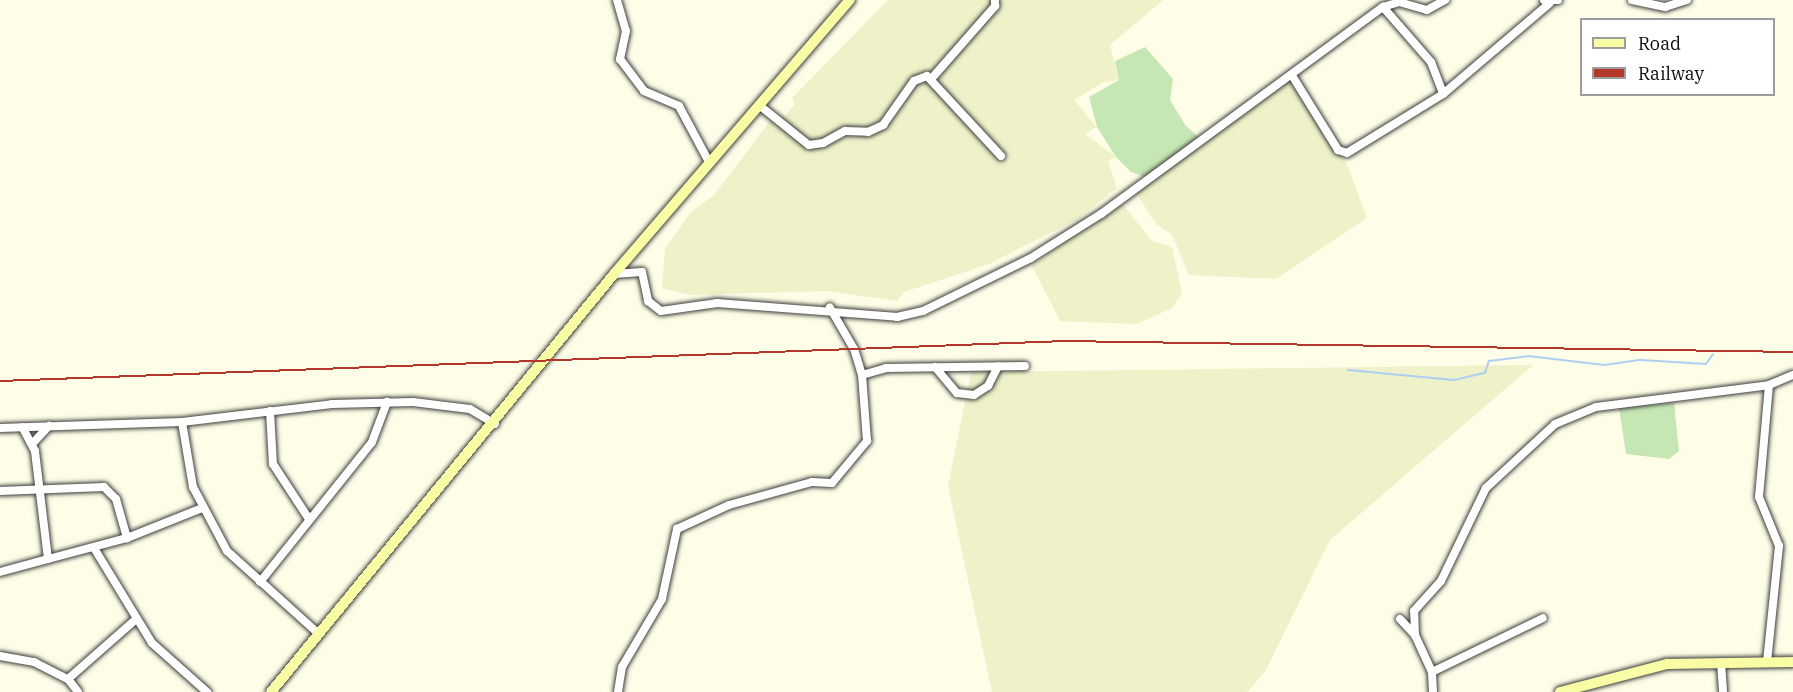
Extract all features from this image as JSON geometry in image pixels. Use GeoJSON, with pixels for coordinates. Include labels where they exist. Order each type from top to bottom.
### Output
{"type":"FeatureCollection","features":[{"type":"Feature","properties":{"kind":"main road"},"geometry":{"type":"LineString","coordinates":[[271,692],[495,424],[614,274],[850,0]]}},
{"type":"Feature","properties":{"kind":"main road"},"geometry":{"type":"LineString","coordinates":[[1565,691],[1650,667],[1721,662],[1793,662]]}},
{"type":"Feature","properties":{"kind":"street"},"geometry":{"type":"LineString","coordinates":[[617,0],[626,32],[621,59],[644,91],[679,106],[709,162]]}},
{"type":"Feature","properties":{"kind":"street"},"geometry":{"type":"LineString","coordinates":[[759,105],[808,145],[823,143],[845,131],[868,132],[883,125],[914,81],[932,78],[995,3],[1003,0]]}},
{"type":"Feature","properties":{"kind":"street"},"geometry":{"type":"LineString","coordinates":[[614,274],[642,272],[648,301],[662,311],[717,303],[830,308],[897,317],[945,303],[1101,214],[1293,77],[1383,7],[1399,2],[1427,10],[1445,0]]}},
{"type":"Feature","properties":{"kind":"street"},"geometry":{"type":"LineString","coordinates":[[1632,0],[1665,7],[1687,0]]}},
{"type":"Feature","properties":{"kind":"street"},"geometry":{"type":"LineString","coordinates":[[1293,77],[1342,153],[1443,94],[1551,1]]}},
{"type":"Feature","properties":{"kind":"street"},"geometry":{"type":"LineString","coordinates":[[1383,7],[1431,62],[1443,94]]}},
{"type":"Feature","properties":{"kind":"street"},"geometry":{"type":"LineString","coordinates":[[932,78],[1001,156]]}},
{"type":"Feature","properties":{"kind":"street"},"geometry":{"type":"LineString","coordinates":[[618,692],[622,667],[662,599],[677,529],[729,505],[812,482],[832,483],[867,441],[862,375],[854,349],[830,308]]}},
{"type":"Feature","properties":{"kind":"street"},"geometry":{"type":"LineString","coordinates":[[935,367],[957,393],[974,395],[988,386],[998,366]]}},
{"type":"Feature","properties":{"kind":"street"},"geometry":{"type":"LineString","coordinates":[[862,375],[886,368],[1025,366]]}},
{"type":"Feature","properties":{"kind":"street"},"geometry":{"type":"LineString","coordinates":[[1415,634],[1414,611],[1441,581],[1486,488],[1562,419],[1596,407],[1769,385],[1793,375]]}},
{"type":"Feature","properties":{"kind":"street"},"geometry":{"type":"LineString","coordinates":[[1767,662],[1779,546],[1759,497],[1769,385]]}},
{"type":"Feature","properties":{"kind":"street"},"geometry":{"type":"LineString","coordinates":[[261,582],[372,442],[387,402]]}},
{"type":"Feature","properties":{"kind":"street"},"geometry":{"type":"LineString","coordinates":[[0,428],[182,422],[270,411],[387,402],[448,404],[495,424]]}},
{"type":"Feature","properties":{"kind":"street"},"geometry":{"type":"LineString","coordinates":[[270,411],[273,464],[309,519]]}},
{"type":"Feature","properties":{"kind":"street"},"geometry":{"type":"LineString","coordinates":[[182,422],[188,470],[202,508],[226,551],[319,634]]}},
{"type":"Feature","properties":{"kind":"street"},"geometry":{"type":"LineString","coordinates":[[32,444],[49,426]]}},
{"type":"Feature","properties":{"kind":"street"},"geometry":{"type":"LineString","coordinates":[[22,427],[32,444],[36,490],[48,559]]}},
{"type":"Feature","properties":{"kind":"street"},"geometry":{"type":"LineString","coordinates":[[0,491],[104,486],[116,499],[127,538]]}},
{"type":"Feature","properties":{"kind":"street"},"geometry":{"type":"LineString","coordinates":[[0,572],[127,538],[202,508]]}},
{"type":"Feature","properties":{"kind":"street"},"geometry":{"type":"LineString","coordinates":[[94,548],[135,620],[152,643],[207,692]]}},
{"type":"Feature","properties":{"kind":"street"},"geometry":{"type":"LineString","coordinates":[[1432,672],[1543,618]]}},
{"type":"Feature","properties":{"kind":"street"},"geometry":{"type":"LineString","coordinates":[[1400,619],[1415,634],[1432,672],[1434,692]]}},
{"type":"Feature","properties":{"kind":"street"},"geometry":{"type":"LineString","coordinates":[[68,679],[135,620]]}},
{"type":"Feature","properties":{"kind":"street"},"geometry":{"type":"LineString","coordinates":[[0,656],[34,662],[68,679],[78,692]]}},
{"type":"Feature","properties":{"kind":"street"},"geometry":{"type":"LineString","coordinates":[[1721,662],[1723,692]]}},
{"type":"Feature","properties":{"kind":"green space"},"geometry":{"type":"Polygon","coordinates":[[[888,0],[1163,0],[1110,45],[1119,80],[1104,82],[1074,100],[1097,127],[1085,134],[1116,157],[1108,161],[1117,188],[1078,219],[989,264],[904,292],[897,301],[827,291],[690,295],[662,288],[665,249],[690,213],[714,195],[773,117],[785,116],[795,104],[792,98],[888,0]]]}},
{"type":"Feature","properties":{"kind":"green space"},"geometry":{"type":"Polygon","coordinates":[[[1145,47],[1173,79],[1170,100],[1186,126],[1204,142],[1176,165],[1168,162],[1146,177],[1131,172],[1116,157],[1097,127],[1089,97],[1119,80],[1115,61],[1145,47]]]}},
{"type":"Feature","properties":{"kind":"green space"},"geometry":{"type":"Polygon","coordinates":[[[1293,77],[1347,164],[1367,218],[1276,279],[1189,275],[1172,235],[1156,224],[1135,191],[1293,77]]]}},
{"type":"Feature","properties":{"kind":"green space"},"geometry":{"type":"Polygon","coordinates":[[[1120,201],[1152,241],[1172,247],[1182,293],[1172,308],[1137,324],[1060,321],[1032,266],[1120,201]]]}},
{"type":"Feature","properties":{"kind":"green space"},"geometry":{"type":"Polygon","coordinates":[[[1533,365],[1330,540],[1265,672],[1247,692],[992,692],[948,486],[971,372],[1533,365]]]}},
{"type":"Feature","properties":{"kind":"green space"},"geometry":{"type":"Polygon","coordinates":[[[1674,403],[1679,451],[1669,459],[1626,454],[1619,408],[1674,403]]]}},
{"type":"Feature","properties":{"kind":"waterway"},"geometry":{"type":"LineString","coordinates":[[1348,370],[1454,380],[1485,373],[1489,361],[1528,356],[1604,365],[1641,360],[1706,364],[1713,354]]}},
{"type":"Feature","properties":{"kind":"railway"},"geometry":{"type":"LineString","coordinates":[[0,381],[1063,341],[1793,352]]}}]}
